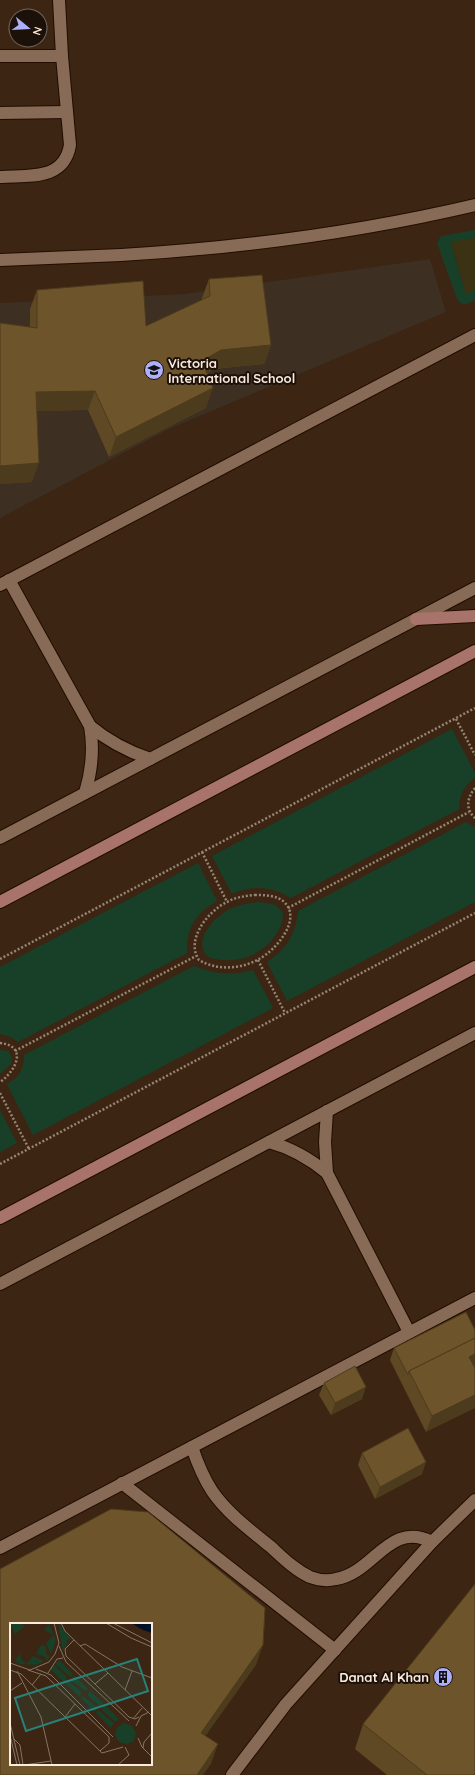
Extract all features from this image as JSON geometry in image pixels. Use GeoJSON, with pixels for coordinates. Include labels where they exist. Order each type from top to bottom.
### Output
{"type":"FeatureCollection","features":[{"type":"Feature","properties":{"kind":"street"},"geometry":{"type":"LineString","coordinates":[[0,177],[41,174],[58,168],[64,162],[69,150],[59,0]]}},
{"type":"Feature","properties":{"kind":"street"},"geometry":{"type":"LineString","coordinates":[[0,56],[62,56]]}},
{"type":"Feature","properties":{"kind":"street"},"geometry":{"type":"LineString","coordinates":[[0,113],[67,112]]}},
{"type":"Feature","properties":{"kind":"street"},"geometry":{"type":"LineString","coordinates":[[0,260],[122,255],[207,248],[291,238],[375,225],[475,205]]}},
{"type":"Feature","properties":{"kind":"street"},"geometry":{"type":"LineString","coordinates":[[150,759],[118,746],[103,737],[90,726],[5,583],[475,335]]}},
{"type":"Feature","properties":{"kind":"street"},"geometry":{"type":"LineString","coordinates":[[0,838],[475,588]]}},
{"type":"Feature","properties":{"kind":"street"},"geometry":{"type":"LineString","coordinates":[[416,619],[475,616]]}},
{"type":"Feature","properties":{"kind":"street"},"geometry":{"type":"LineString","coordinates":[[0,902],[475,651]]}},
{"type":"Feature","properties":{"kind":"street"},"geometry":{"type":"LineString","coordinates":[[86,793],[93,760],[93,742],[90,726]]}},
{"type":"Feature","properties":{"kind":"street"},"geometry":{"type":"LineString","coordinates":[[0,1218],[475,967]]}},
{"type":"Feature","properties":{"kind":"street"},"geometry":{"type":"LineString","coordinates":[[0,1284],[475,1033]]}},
{"type":"Feature","properties":{"kind":"street"},"geometry":{"type":"LineString","coordinates":[[327,1111],[325,1142],[327,1173]]}},
{"type":"Feature","properties":{"kind":"street"},"geometry":{"type":"LineString","coordinates":[[269,1142],[285,1146],[300,1153],[327,1173],[409,1332]]}},
{"type":"Feature","properties":{"kind":"street"},"geometry":{"type":"LineString","coordinates":[[0,1548],[475,1298]]}},
{"type":"Feature","properties":{"kind":"street"},"geometry":{"type":"LineString","coordinates":[[192,1447],[204,1477],[222,1504],[233,1516],[296,1569],[311,1577],[329,1580],[346,1577],[401,1538],[417,1536],[432,1542]]}},
{"type":"Feature","properties":{"kind":"street"},"geometry":{"type":"LineString","coordinates":[[122,1484],[335,1650]]}},
{"type":"Feature","properties":{"kind":"street"},"geometry":{"type":"LineString","coordinates":[[232,1775],[286,1704],[432,1542],[475,1500]]}},
{"type":"Feature","properties":{"kind":"path"},"geometry":{"type":"LineString","coordinates":[[0,959],[475,708]]}},
{"type":"Feature","properties":{"kind":"path"},"geometry":{"type":"LineString","coordinates":[[456,719],[475,755]]}},
{"type":"Feature","properties":{"kind":"path"},"geometry":{"type":"LineString","coordinates":[[475,788],[468,798],[467,806],[469,812],[475,818]]}},
{"type":"Feature","properties":{"kind":"path"},"geometry":{"type":"LineString","coordinates":[[288,908],[469,812]]}},
{"type":"Feature","properties":{"kind":"path"},"geometry":{"type":"LineString","coordinates":[[202,852],[227,902]]}},
{"type":"Feature","properties":{"kind":"path"},"geometry":{"type":"LineString","coordinates":[[264,895],[279,899],[288,908],[291,920],[284,934],[273,949],[258,960],[239,966],[229,967],[204,963],[196,956],[194,946],[199,931],[211,914],[227,902],[245,896],[264,895]]}},
{"type":"Feature","properties":{"kind":"path"},"geometry":{"type":"LineString","coordinates":[[0,1164],[475,914]]}},
{"type":"Feature","properties":{"kind":"path"},"geometry":{"type":"LineString","coordinates":[[15,1051],[196,956]]}},
{"type":"Feature","properties":{"kind":"path"},"geometry":{"type":"LineString","coordinates":[[258,960],[285,1013]]}},
{"type":"Feature","properties":{"kind":"path"},"geometry":{"type":"LineString","coordinates":[[0,1043],[9,1045],[15,1051],[17,1058],[16,1065],[8,1076],[0,1082]]}},
{"type":"Feature","properties":{"kind":"path"},"geometry":{"type":"LineString","coordinates":[[0,1093],[29,1149]]}},
{"type":"Feature","properties":{"kind":"shaded area","name":"Victoria International School"},"geometry":{"type":"Polygon","coordinates":[[[430,259],[446,312],[169,429],[0,518],[0,303],[184,294],[430,259]]]}},
{"type":"Feature","properties":{"kind":"green space"},"geometry":{"type":"Polygon","coordinates":[[[475,230],[475,238],[451,243],[466,294],[475,290],[475,300],[468,304],[463,304],[457,299],[437,243],[441,236],[475,230]]]}},
{"type":"Feature","properties":{"kind":"green space"},"geometry":{"type":"Polygon","coordinates":[[[452,729],[475,773],[475,778],[463,791],[459,809],[291,898],[276,891],[262,888],[247,889],[232,894],[212,856],[452,729]]]}},
{"type":"Feature","properties":{"kind":"green space"},"geometry":{"type":"Polygon","coordinates":[[[466,822],[475,827],[475,902],[287,1001],[267,962],[280,952],[289,941],[295,927],[298,911],[466,822]]]}},
{"type":"Feature","properties":{"kind":"green space"},"geometry":{"type":"Polygon","coordinates":[[[198,863],[217,901],[203,911],[194,922],[188,936],[187,953],[18,1042],[11,1037],[0,1034],[0,967],[198,863]]]}},
{"type":"Feature","properties":{"kind":"green space"},"geometry":{"type":"Polygon","coordinates":[[[260,902],[276,905],[283,913],[280,928],[269,944],[253,954],[236,960],[208,957],[203,950],[202,943],[204,936],[213,922],[219,916],[232,908],[249,903],[260,902]]]}},
{"type":"Feature","properties":{"kind":"green space"},"geometry":{"type":"Polygon","coordinates":[[[194,966],[209,971],[223,973],[238,973],[253,970],[273,1008],[33,1135],[7,1084],[18,1076],[22,1069],[24,1055],[194,966]]]}},
{"type":"Feature","properties":{"kind":"green space"},"geometry":{"type":"Polygon","coordinates":[[[0,1050],[8,1051],[12,1057],[11,1064],[0,1074],[0,1050]]]}},
{"type":"Feature","properties":{"kind":"green space"},"geometry":{"type":"Polygon","coordinates":[[[0,1110],[17,1143],[0,1152],[0,1110]]]}},
{"type":"Feature","properties":{"kind":"sand"},"geometry":{"type":"Polygon","coordinates":[[[475,238],[475,290],[466,294],[451,242],[475,238]]]}},
{"type":"Feature","properties":{"kind":"building"},"geometry":{"type":"Polygon","coordinates":[[[262,275],[271,345],[221,350],[202,361],[213,388],[116,437],[95,391],[36,392],[39,463],[0,466],[0,323],[37,328],[37,290],[143,281],[146,326],[210,296],[209,279],[262,275]]]}},
{"type":"Feature","properties":{"kind":"building"},"geometry":{"type":"Polygon","coordinates":[[[466,1312],[475,1330],[475,1338],[409,1371],[408,1375],[394,1348],[466,1312]]]}},
{"type":"Feature","properties":{"kind":"building"},"geometry":{"type":"Polygon","coordinates":[[[475,1338],[475,1354],[469,1357],[475,1368],[475,1395],[432,1416],[409,1371],[475,1338]]]}},
{"type":"Feature","properties":{"kind":"building"},"geometry":{"type":"Polygon","coordinates":[[[355,1366],[366,1387],[335,1403],[324,1383],[355,1366]]]}},
{"type":"Feature","properties":{"kind":"building"},"geometry":{"type":"Polygon","coordinates":[[[408,1428],[426,1462],[380,1487],[362,1453],[408,1428]]]}},
{"type":"Feature","properties":{"kind":"building"},"geometry":{"type":"Polygon","coordinates":[[[111,1509],[148,1512],[265,1608],[263,1645],[201,1733],[218,1744],[197,1775],[0,1775],[0,1569],[111,1509]]]}},
{"type":"Feature","properties":{"kind":"building","name":"Danat Al Khan"},"geometry":{"type":"Polygon","coordinates":[[[475,1584],[475,1775],[427,1775],[363,1724],[475,1584]]]}},
{"type":"Feature","properties":{"kind":"place","name":"Victoria International School"},"geometry":{"type":"Point","coordinates":[154,370]}},
{"type":"Feature","properties":{"kind":"place","name":"Danat Al Khan"},"geometry":{"type":"Point","coordinates":[443,1677]}}]}
